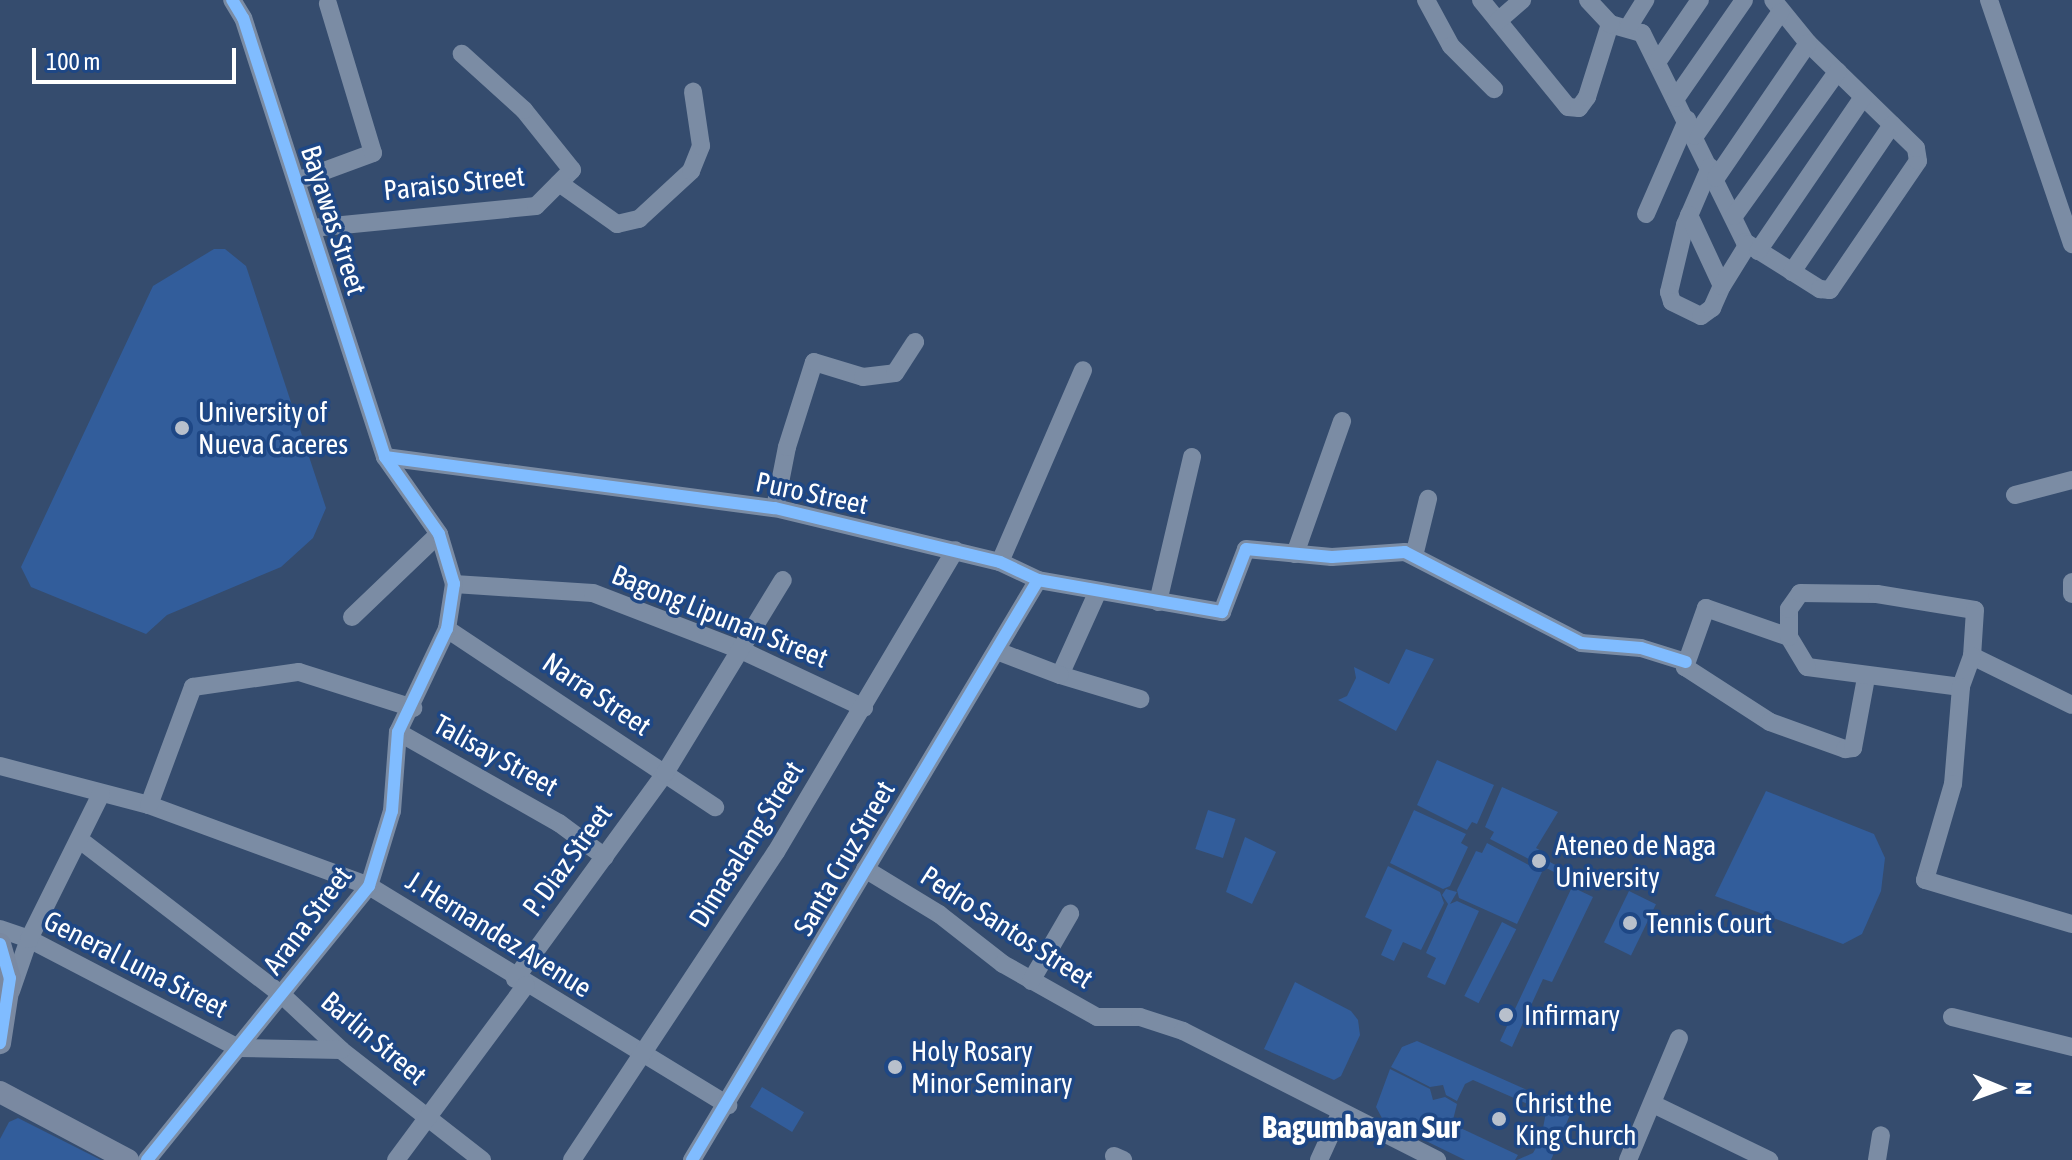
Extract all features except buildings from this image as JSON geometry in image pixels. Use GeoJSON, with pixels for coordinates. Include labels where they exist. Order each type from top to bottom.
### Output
{"type":"FeatureCollection","features":[{"type":"Feature","properties":{"kind":"main road"},"geometry":{"type":"LineString","coordinates":[[0,944],[9,967],[9,997],[0,1043]]}},
{"type":"Feature","properties":{"kind":"main road"},"geometry":{"type":"LineString","coordinates":[[0,1092],[128,1160]]}},
{"type":"Feature","properties":{"kind":"street","name":"Bayawas Street"},"geometry":{"type":"LineString","coordinates":[[232,0],[243,18],[385,457]]}},
{"type":"Feature","properties":{"kind":"street"},"geometry":{"type":"LineString","coordinates":[[1426,0],[1451,46],[1494,89]]}},
{"type":"Feature","properties":{"kind":"street"},"geometry":{"type":"LineString","coordinates":[[1481,0],[1568,107],[1579,108],[1610,24]]}},
{"type":"Feature","properties":{"kind":"street"},"geometry":{"type":"LineString","coordinates":[[1498,21],[1522,0]]}},
{"type":"Feature","properties":{"kind":"street"},"geometry":{"type":"LineString","coordinates":[[1588,0],[1610,24],[1629,26],[1642,33],[1658,61],[1691,128],[1734,216],[1753,248],[1830,290],[1918,161],[1916,148],[1808,43],[1777,7],[1691,128],[1646,214]]}},
{"type":"Feature","properties":{"kind":"street"},"geometry":{"type":"LineString","coordinates":[[1629,26],[1645,0]]}},
{"type":"Feature","properties":{"kind":"street"},"geometry":{"type":"LineString","coordinates":[[1658,61],[1700,0]]}},
{"type":"Feature","properties":{"kind":"street"},"geometry":{"type":"LineString","coordinates":[[1676,98],[1744,0]]}},
{"type":"Feature","properties":{"kind":"street"},"geometry":{"type":"LineString","coordinates":[[1989,0],[2072,244]]}},
{"type":"Feature","properties":{"kind":"street"},"geometry":{"type":"LineString","coordinates":[[297,181],[373,153],[328,4]]}},
{"type":"Feature","properties":{"kind":"street"},"geometry":{"type":"LineString","coordinates":[[1808,43],[1713,173],[1689,215],[1669,292],[1672,302],[1701,316],[1712,308],[1722,286],[1863,97]]}},
{"type":"Feature","properties":{"kind":"street","name":"Paraiso Street"},"geometry":{"type":"LineString","coordinates":[[312,228],[536,206],[572,170],[524,110],[462,54]]}},
{"type":"Feature","properties":{"kind":"street"},"geometry":{"type":"LineString","coordinates":[[1734,216],[1838,71]]}},
{"type":"Feature","properties":{"kind":"street"},"geometry":{"type":"LineString","coordinates":[[559,183],[617,224],[639,219],[691,171],[701,146],[693,92]]}},
{"type":"Feature","properties":{"kind":"street"},"geometry":{"type":"LineString","coordinates":[[1792,272],[1892,125]]}},
{"type":"Feature","properties":{"kind":"street"},"geometry":{"type":"LineString","coordinates":[[1689,215],[1722,286]]}},
{"type":"Feature","properties":{"kind":"street"},"geometry":{"type":"LineString","coordinates":[[775,508],[787,447],[814,362],[863,377],[895,373],[915,342]]}},
{"type":"Feature","properties":{"kind":"street"},"geometry":{"type":"LineString","coordinates":[[1000,562],[1083,370]]}},
{"type":"Feature","properties":{"kind":"street"},"geometry":{"type":"LineString","coordinates":[[1342,421],[1295,554],[1414,556],[1581,643],[1641,648],[1686,662],[1703,681],[1770,722],[1845,749],[1853,748],[1866,678]]}},
{"type":"Feature","properties":{"kind":"street","name":"Puro Street"},"geometry":{"type":"LineString","coordinates":[[385,457],[775,508],[1000,562],[1038,580],[1222,612],[1246,549],[1295,554]]}},
{"type":"Feature","properties":{"kind":"street","name":"Arana Street"},"geometry":{"type":"LineString","coordinates":[[147,1160],[369,886],[392,811],[398,732],[413,708],[447,629],[454,584],[439,534],[385,457]]}},
{"type":"Feature","properties":{"kind":"street"},"geometry":{"type":"LineString","coordinates":[[1158,602],[1192,457]]}},
{"type":"Feature","properties":{"kind":"street"},"geometry":{"type":"LineString","coordinates":[[2015,495],[2072,480]]}},
{"type":"Feature","properties":{"kind":"street"},"geometry":{"type":"LineString","coordinates":[[1414,556],[1428,499]]}},
{"type":"Feature","properties":{"kind":"street"},"geometry":{"type":"LineString","coordinates":[[352,617],[439,534]]}},
{"type":"Feature","properties":{"kind":"street","name":"Dimasalang Street"},"geometry":{"type":"LineString","coordinates":[[572,1160],[643,1055],[864,708],[955,550]]}},
{"type":"Feature","properties":{"kind":"street","name":"P. Diaz Street"},"geometry":{"type":"LineString","coordinates":[[396,1160],[665,773],[783,580]]}},
{"type":"Feature","properties":{"kind":"street","name":"Santa Cruz Street"},"geometry":{"type":"LineString","coordinates":[[692,1160],[728,1105],[1038,580]]}},
{"type":"Feature","properties":{"kind":"street"},"geometry":{"type":"LineString","coordinates":[[2072,582],[2072,594]]}},
{"type":"Feature","properties":{"kind":"street","name":"Bagong Lipunan Street"},"geometry":{"type":"LineString","coordinates":[[454,584],[593,593],[741,650],[864,708]]}},
{"type":"Feature","properties":{"kind":"street"},"geometry":{"type":"LineString","coordinates":[[1060,675],[1098,591]]}},
{"type":"Feature","properties":{"kind":"street"},"geometry":{"type":"LineString","coordinates":[[1961,687],[1866,678],[1807,667],[1789,637],[1789,609],[1800,593],[1877,594],[1975,610],[1972,656],[1961,687],[1953,784],[1925,880],[2072,924]]}},
{"type":"Feature","properties":{"kind":"street"},"geometry":{"type":"LineString","coordinates":[[1686,662],[1706,608],[1789,637]]}},
{"type":"Feature","properties":{"kind":"street","name":"Narra Street"},"geometry":{"type":"LineString","coordinates":[[447,629],[715,807]]}},
{"type":"Feature","properties":{"kind":"street"},"geometry":{"type":"LineString","coordinates":[[997,651],[1060,675],[1140,699]]}},
{"type":"Feature","properties":{"kind":"street"},"geometry":{"type":"LineString","coordinates":[[1972,656],[2072,705]]}},
{"type":"Feature","properties":{"kind":"street"},"geometry":{"type":"LineString","coordinates":[[149,805],[193,687],[299,672],[413,708]]}},
{"type":"Feature","properties":{"kind":"street","name":"Talisay Street"},"geometry":{"type":"LineString","coordinates":[[398,732],[559,823],[605,857]]}},
{"type":"Feature","properties":{"kind":"street","name":"J. Hernandez Avenue"},"geometry":{"type":"LineString","coordinates":[[0,766],[149,805],[369,886],[521,982],[728,1105]]}},
{"type":"Feature","properties":{"kind":"street"},"geometry":{"type":"LineString","coordinates":[[9,997],[29,939],[101,794]]}},
{"type":"Feature","properties":{"kind":"street","name":"Barlin Street"},"geometry":{"type":"LineString","coordinates":[[80,840],[281,994],[341,1050],[482,1160]]}},
{"type":"Feature","properties":{"kind":"street","name":"Pedro Santos Street"},"geometry":{"type":"LineString","coordinates":[[865,869],[939,914],[973,943],[1031,981],[1097,1017],[1140,1017],[1183,1031],[1437,1160]]}},
{"type":"Feature","properties":{"kind":"street"},"geometry":{"type":"LineString","coordinates":[[1031,981],[1070,914]]}},
{"type":"Feature","properties":{"kind":"street","name":"General Luna Street"},"geometry":{"type":"LineString","coordinates":[[0,929],[29,939],[238,1048],[341,1050]]}},
{"type":"Feature","properties":{"kind":"street"},"geometry":{"type":"LineString","coordinates":[[1952,1017],[2072,1047]]}},
{"type":"Feature","properties":{"kind":"street"},"geometry":{"type":"LineString","coordinates":[[1628,1160],[1655,1105],[1679,1038]]}},
{"type":"Feature","properties":{"kind":"street"},"geometry":{"type":"LineString","coordinates":[[1655,1105],[1769,1160]]}},
{"type":"Feature","properties":{"kind":"street"},"geometry":{"type":"LineString","coordinates":[[1319,1160],[1341,1112]]}},
{"type":"Feature","properties":{"kind":"street"},"geometry":{"type":"LineString","coordinates":[[1877,1160],[1881,1135]]}},
{"type":"Feature","properties":{"kind":"shaded area"},"geometry":{"type":"Polygon","coordinates":[[[214,249],[225,249],[246,266],[326,508],[313,538],[281,567],[167,615],[146,634],[31,587],[21,567],[153,286],[214,249]]]}},
{"type":"Feature","properties":{"kind":"shaded area"},"geometry":{"type":"Polygon","coordinates":[[[1406,649],[1434,659],[1396,731],[1338,700],[1347,696],[1356,678],[1354,667],[1389,684],[1406,649]]]}},
{"type":"Feature","properties":{"kind":"shaded area"},"geometry":{"type":"Polygon","coordinates":[[[1437,760],[1494,785],[1477,824],[1472,822],[1467,830],[1417,805],[1437,760]]]}},
{"type":"Feature","properties":{"kind":"shaded area"},"geometry":{"type":"Polygon","coordinates":[[[1502,787],[1558,812],[1536,848],[1547,854],[1546,860],[1586,881],[1583,887],[1490,839],[1494,832],[1485,827],[1502,787]]]}},
{"type":"Feature","properties":{"kind":"shaded area"},"geometry":{"type":"Polygon","coordinates":[[[1766,791],[1874,834],[1885,858],[1881,891],[1862,934],[1843,944],[1715,896],[1766,791]]]}},
{"type":"Feature","properties":{"kind":"shaded area"},"geometry":{"type":"Polygon","coordinates":[[[1208,810],[1236,819],[1223,858],[1195,849],[1208,810]]]}},
{"type":"Feature","properties":{"kind":"shaded area"},"geometry":{"type":"Polygon","coordinates":[[[1414,810],[1466,834],[1461,843],[1468,847],[1450,886],[1443,889],[1390,863],[1414,810]]]}},
{"type":"Feature","properties":{"kind":"shaded area"},"geometry":{"type":"Polygon","coordinates":[[[1245,837],[1276,852],[1252,904],[1226,892],[1245,837]]]}},
{"type":"Feature","properties":{"kind":"shaded area"},"geometry":{"type":"Polygon","coordinates":[[[1487,843],[1542,872],[1517,924],[1459,898],[1457,890],[1476,851],[1482,853],[1487,843]]]}},
{"type":"Feature","properties":{"kind":"shaded area"},"geometry":{"type":"Polygon","coordinates":[[[1388,866],[1440,892],[1444,903],[1421,950],[1403,942],[1394,961],[1381,955],[1392,930],[1365,917],[1388,866]]]}},
{"type":"Feature","properties":{"kind":"shaded area"},"geometry":{"type":"Polygon","coordinates":[[[1572,887],[1593,897],[1552,982],[1543,979],[1512,1047],[1500,1041],[1572,887]]]}},
{"type":"Feature","properties":{"kind":"shaded area"},"geometry":{"type":"Polygon","coordinates":[[[1446,889],[1457,892],[1450,904],[1457,901],[1479,911],[1445,985],[1427,977],[1436,958],[1426,953],[1448,904],[1442,895],[1446,889]]]}},
{"type":"Feature","properties":{"kind":"shaded area","name":"Tennis Court"},"geometry":{"type":"Polygon","coordinates":[[[1629,891],[1656,904],[1631,955],[1604,942],[1629,891]]]}},
{"type":"Feature","properties":{"kind":"shaded area"},"geometry":{"type":"Polygon","coordinates":[[[1502,922],[1516,929],[1479,1003],[1464,996],[1502,922]]]}},
{"type":"Feature","properties":{"kind":"shaded area"},"geometry":{"type":"Polygon","coordinates":[[[1295,982],[1351,1011],[1358,1020],[1360,1035],[1341,1076],[1334,1080],[1264,1049],[1295,982]]]}},
{"type":"Feature","properties":{"kind":"shaded area"},"geometry":{"type":"Polygon","coordinates":[[[1417,1041],[1572,1110],[1551,1160],[1517,1160],[1533,1153],[1541,1139],[1546,1112],[1473,1080],[1465,1084],[1457,1101],[1446,1095],[1443,1085],[1430,1087],[1391,1067],[1402,1047],[1417,1041]]]}},
{"type":"Feature","properties":{"kind":"shaded area"},"geometry":{"type":"Polygon","coordinates":[[[1390,1069],[1430,1089],[1433,1100],[1445,1097],[1457,1104],[1452,1124],[1518,1155],[1515,1160],[1465,1160],[1383,1120],[1376,1107],[1390,1069]]]}},
{"type":"Feature","properties":{"kind":"shaded area"},"geometry":{"type":"Polygon","coordinates":[[[762,1087],[804,1112],[792,1132],[750,1107],[762,1087]]]}},
{"type":"Feature","properties":{"kind":"shaded area"},"geometry":{"type":"Polygon","coordinates":[[[18,1118],[101,1160],[0,1160],[0,1139],[9,1122],[18,1118]]]}},
{"type":"Feature","properties":{"kind":"cycle path"},"geometry":{"type":"LineString","coordinates":[[147,1160],[369,886],[392,811],[398,732],[447,629],[454,584],[439,534],[385,457],[243,18],[232,0]]}},
{"type":"Feature","properties":{"kind":"cycle path"},"geometry":{"type":"LineString","coordinates":[[385,457],[775,508],[1000,562],[1038,580],[1222,612],[1246,549],[1332,557],[1405,552],[1581,643],[1641,648],[1686,662]]}},
{"type":"Feature","properties":{"kind":"cycle path"},"geometry":{"type":"LineString","coordinates":[[692,1160],[1038,580]]}},
{"type":"Feature","properties":{"kind":"cycle path"},"geometry":{"type":"LineString","coordinates":[[0,944],[10,978],[0,1043]]}},
{"type":"Feature","properties":{"kind":"place","name":"University of Nueva Caceres"},"geometry":{"type":"Point","coordinates":[182,428]}},
{"type":"Feature","properties":{"kind":"place","name":"Ateneo de Naga University"},"geometry":{"type":"Point","coordinates":[1539,861]}},
{"type":"Feature","properties":{"kind":"place","name":"Tennis Court"},"geometry":{"type":"Point","coordinates":[1630,923]}},
{"type":"Feature","properties":{"kind":"place","name":"Infirmary"},"geometry":{"type":"Point","coordinates":[1506,1015]}},
{"type":"Feature","properties":{"kind":"place","name":"Holy Rosary Minor Seminary"},"geometry":{"type":"Point","coordinates":[895,1067]}},
{"type":"Feature","properties":{"kind":"place","name":"Christ the King Church"},"geometry":{"type":"Point","coordinates":[1499,1119]}},
{"type":"Feature","properties":{"kind":"district","name":"Bagumbayan Sur"},"geometry":{"type":"Point","coordinates":[1361,1127]}}]}
